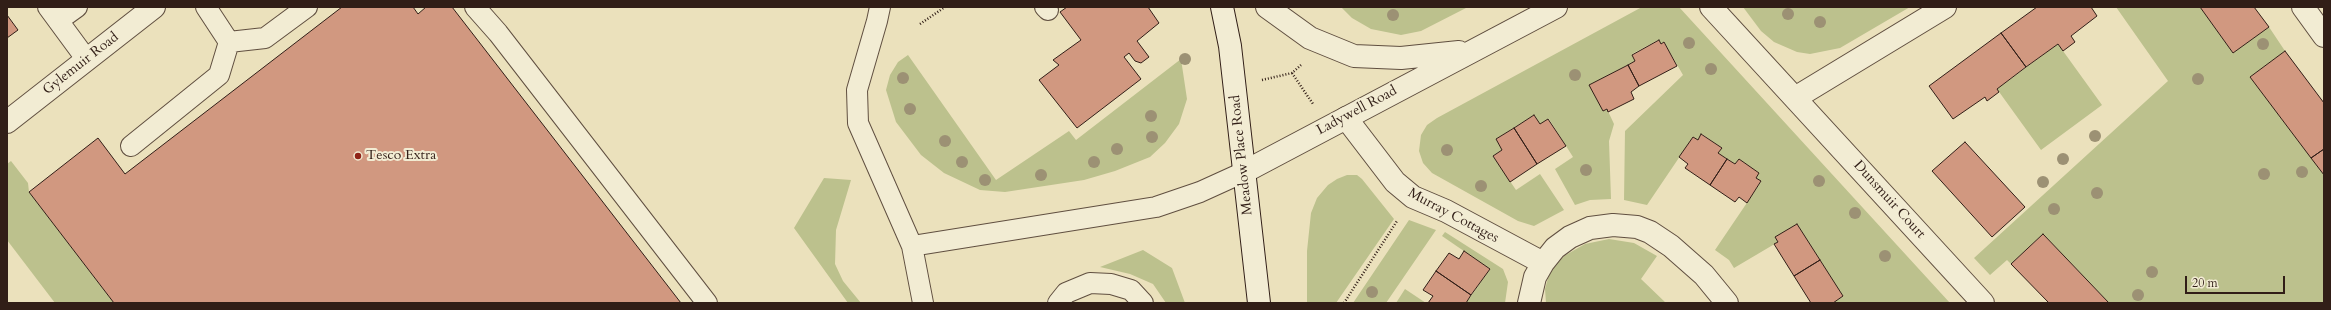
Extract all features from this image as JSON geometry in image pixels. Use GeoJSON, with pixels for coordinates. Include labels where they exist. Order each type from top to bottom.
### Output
{"type":"FeatureCollection","features":[{"type":"Feature","properties":{"kind":"street","name":"Gylemuir Road"},"geometry":{"type":"LineString","coordinates":[[7,122],[154,7]]}},
{"type":"Feature","properties":{"kind":"street","name":"Meadow Place Road"},"geometry":{"type":"LineString","coordinates":[[1222,7],[1235,87],[1260,303]]}},
{"type":"Feature","properties":{"kind":"street","name":"Ladywell Road"},"geometry":{"type":"LineString","coordinates":[[1267,7],[1278,17],[1322,44],[1354,56],[1401,58],[1470,51]]}},
{"type":"Feature","properties":{"kind":"street","name":"Ladywell Road"},"geometry":{"type":"LineString","coordinates":[[1244,172],[1470,51],[1556,7]]}},
{"type":"Feature","properties":{"kind":"street","name":"Dunsmuir Court"},"geometry":{"type":"LineString","coordinates":[[1711,7],[1983,303]]}},
{"type":"Feature","properties":{"kind":"street"},"geometry":{"type":"LineString","coordinates":[[1795,98],[1945,7]]}},
{"type":"Feature","properties":{"kind":"street"},"geometry":{"type":"LineString","coordinates":[[2303,7],[2324,36]]}},
{"type":"Feature","properties":{"kind":"street","name":"Murray Cottages"},"geometry":{"type":"LineString","coordinates":[[1337,122],[1412,197],[1446,211],[1542,263]]}},
{"type":"Feature","properties":{"kind":"street"},"geometry":{"type":"LineString","coordinates":[[1529,303],[1535,277],[1542,263],[1555,248],[1570,237],[1590,228],[1613,225],[1637,227],[1650,232],[1681,253],[1704,275],[1727,303]]}},
{"type":"Feature","properties":{"kind":"lane"},"geometry":{"type":"LineString","coordinates":[[77,7],[54,14],[86,60]]}},
{"type":"Feature","properties":{"kind":"lane"},"geometry":{"type":"LineString","coordinates":[[206,7],[229,42]]}},
{"type":"Feature","properties":{"kind":"lane"},"geometry":{"type":"LineString","coordinates":[[229,42],[265,38],[307,7]]}},
{"type":"Feature","properties":{"kind":"lane"},"geometry":{"type":"LineString","coordinates":[[475,7],[498,33],[707,303]]}},
{"type":"Feature","properties":{"kind":"lane"},"geometry":{"type":"LineString","coordinates":[[880,7],[878,21],[857,90],[858,123],[912,246],[923,303]]}},
{"type":"Feature","properties":{"kind":"lane"},"geometry":{"type":"LineString","coordinates":[[131,146],[219,75],[229,42]]}},
{"type":"Feature","properties":{"kind":"lane"},"geometry":{"type":"LineString","coordinates":[[912,246],[1156,206],[1200,192],[1244,172]]}},
{"type":"Feature","properties":{"kind":"lane"},"geometry":{"type":"LineString","coordinates":[[1058,303],[1066,293],[1090,283],[1111,284],[1131,290],[1143,303]]}},
{"type":"Feature","properties":{"kind":"path"},"geometry":{"type":"LineString","coordinates":[[920,24],[945,7]]}},
{"type":"Feature","properties":{"kind":"path"},"geometry":{"type":"LineString","coordinates":[[1235,87],[1292,73],[1322,44]]}},
{"type":"Feature","properties":{"kind":"path"},"geometry":{"type":"LineString","coordinates":[[1292,73],[1337,122]]}},
{"type":"Feature","properties":{"kind":"path"},"geometry":{"type":"LineString","coordinates":[[1344,303],[1412,197]]}},
{"type":"Feature","properties":{"kind":"green space"},"geometry":{"type":"Polygon","coordinates":[[[1341,7],[1466,8],[1421,31],[1401,35],[1371,29],[1352,18],[1341,7]]]}},
{"type":"Feature","properties":{"kind":"green space"},"geometry":{"type":"Polygon","coordinates":[[[1642,7],[1679,7],[1950,303],[1833,303],[1843,296],[1797,224],[1776,237],[1778,242],[1734,268],[1729,260],[1715,250],[1761,182],[1756,178],[1759,173],[1739,159],[1735,164],[1718,153],[1722,148],[1702,134],[1698,140],[1693,137],[1647,205],[1624,200],[1625,131],[1683,75],[1664,42],[1661,44],[1658,40],[1632,54],[1635,61],[1590,85],[1603,111],[1607,109],[1614,124],[1609,141],[1611,199],[1590,200],[1575,205],[1555,169],[1573,157],[1549,119],[1540,124],[1534,115],[1496,139],[1502,150],[1493,156],[1516,190],[1540,174],[1564,210],[1534,226],[1518,221],[1432,173],[1423,163],[1419,151],[1421,135],[1427,125],[1437,118],[1642,7]]]}},
{"type":"Feature","properties":{"kind":"green space"},"geometry":{"type":"Polygon","coordinates":[[[1743,7],[1910,7],[1840,48],[1810,54],[1797,52],[1774,42],[1761,31],[1743,7]]]}},
{"type":"Feature","properties":{"kind":"green space"},"geometry":{"type":"Polygon","coordinates":[[[2116,7],[2200,7],[2233,53],[2269,27],[2285,51],[2250,77],[2324,175],[2324,303],[2109,303],[2043,234],[2011,264],[2007,260],[1990,275],[1974,258],[2168,81],[2116,7]]]}},
{"type":"Feature","properties":{"kind":"green space"},"geometry":{"type":"Polygon","coordinates":[[[2058,44],[2102,105],[2041,150],[1997,89],[2058,44]]]}},
{"type":"Feature","properties":{"kind":"green space"},"geometry":{"type":"Polygon","coordinates":[[[908,55],[996,180],[1069,131],[1076,140],[1181,59],[1187,99],[1179,124],[1165,143],[1150,157],[1115,171],[1084,180],[1005,192],[980,190],[944,173],[921,155],[896,122],[886,90],[890,75],[898,62],[908,55]]]}},
{"type":"Feature","properties":{"kind":"green space"},"geometry":{"type":"Polygon","coordinates":[[[11,161],[28,183],[29,192],[114,303],[55,303],[7,240],[7,164],[11,161]]]}},
{"type":"Feature","properties":{"kind":"green space"},"geometry":{"type":"Polygon","coordinates":[[[1347,175],[1357,175],[1362,179],[1394,219],[1336,303],[1307,303],[1307,251],[1311,213],[1317,198],[1328,185],[1347,175]]]}},
{"type":"Feature","properties":{"kind":"green space"},"geometry":{"type":"Polygon","coordinates":[[[824,178],[851,180],[836,230],[835,264],[843,281],[861,303],[848,303],[794,228],[824,178]]]}},
{"type":"Feature","properties":{"kind":"green space"},"geometry":{"type":"Polygon","coordinates":[[[1409,220],[1436,230],[1386,303],[1353,303],[1409,220]]]}},
{"type":"Feature","properties":{"kind":"green space"},"geometry":{"type":"Polygon","coordinates":[[[1445,232],[1503,269],[1508,282],[1505,303],[1466,303],[1490,269],[1442,236],[1445,232]]]}},
{"type":"Feature","properties":{"kind":"green space"},"geometry":{"type":"Polygon","coordinates":[[[1609,239],[1634,243],[1657,256],[1641,279],[1666,303],[1546,303],[1545,289],[1550,271],[1564,256],[1585,244],[1609,239]]]}},
{"type":"Feature","properties":{"kind":"green space"},"geometry":{"type":"Polygon","coordinates":[[[1143,250],[1172,268],[1185,303],[1166,303],[1153,284],[1130,274],[1100,267],[1143,250]]]}},
{"type":"Feature","properties":{"kind":"green space"},"geometry":{"type":"Polygon","coordinates":[[[1405,289],[1426,303],[1396,303],[1405,289]]]}},
{"type":"Feature","properties":{"kind":"building","name":"Tesco Extra"},"geometry":{"type":"Polygon","coordinates":[[[342,7],[413,7],[418,14],[426,7],[452,7],[681,303],[114,303],[29,192],[98,138],[125,174],[342,7]]]}},
{"type":"Feature","properties":{"kind":"building"},"geometry":{"type":"Polygon","coordinates":[[[1067,7],[1148,7],[1159,23],[1137,41],[1149,57],[1141,63],[1135,61],[1129,53],[1124,57],[1141,79],[1077,128],[1039,80],[1059,65],[1053,60],[1081,40],[1060,12],[1067,7]]]}},
{"type":"Feature","properties":{"kind":"building"},"geometry":{"type":"Polygon","coordinates":[[[2037,7],[2091,7],[2097,16],[2071,36],[2075,42],[2063,51],[2058,44],[2026,67],[2001,33],[2037,7]]]}},
{"type":"Feature","properties":{"kind":"building"},"geometry":{"type":"Polygon","coordinates":[[[2200,7],[2254,7],[2269,27],[2233,53],[2200,7]]]}},
{"type":"Feature","properties":{"kind":"building"},"geometry":{"type":"Polygon","coordinates":[[[7,15],[18,30],[7,38],[7,15]]]}},
{"type":"Feature","properties":{"kind":"building"},"geometry":{"type":"Polygon","coordinates":[[[2001,33],[2026,67],[1997,89],[1999,92],[1987,101],[1985,97],[1953,119],[1929,86],[2001,33]]]}},
{"type":"Feature","properties":{"kind":"building"},"geometry":{"type":"Polygon","coordinates":[[[1659,40],[1661,44],[1664,42],[1677,66],[1639,86],[1628,65],[1635,61],[1632,55],[1659,40]]]}},
{"type":"Feature","properties":{"kind":"building"},"geometry":{"type":"Polygon","coordinates":[[[2285,51],[2324,103],[2324,149],[2311,158],[2250,77],[2285,51]]]}},
{"type":"Feature","properties":{"kind":"building"},"geometry":{"type":"Polygon","coordinates":[[[1628,65],[1639,86],[1631,92],[1634,99],[1608,112],[1607,109],[1603,111],[1589,85],[1628,65]]]}},
{"type":"Feature","properties":{"kind":"building"},"geometry":{"type":"Polygon","coordinates":[[[1534,115],[1540,124],[1548,119],[1566,146],[1537,164],[1514,128],[1534,115]]]}},
{"type":"Feature","properties":{"kind":"building"},"geometry":{"type":"Polygon","coordinates":[[[1514,128],[1537,164],[1510,182],[1493,156],[1502,150],[1496,139],[1514,128]]]}},
{"type":"Feature","properties":{"kind":"building"},"geometry":{"type":"Polygon","coordinates":[[[1701,134],[1722,148],[1718,153],[1727,159],[1710,185],[1685,168],[1688,164],[1679,157],[1693,137],[1698,140],[1701,134]]]}},
{"type":"Feature","properties":{"kind":"building"},"geometry":{"type":"Polygon","coordinates":[[[1965,142],[2025,207],[1992,237],[1932,171],[1965,142]]]}},
{"type":"Feature","properties":{"kind":"building"},"geometry":{"type":"Polygon","coordinates":[[[2324,149],[2324,175],[2311,158],[2324,149]]]}},
{"type":"Feature","properties":{"kind":"building"},"geometry":{"type":"Polygon","coordinates":[[[1727,159],[1735,164],[1739,159],[1759,173],[1756,178],[1761,181],[1747,203],[1739,197],[1735,202],[1710,185],[1727,159]]]}},
{"type":"Feature","properties":{"kind":"building"},"geometry":{"type":"Polygon","coordinates":[[[1797,224],[1820,260],[1794,276],[1774,244],[1778,242],[1775,237],[1797,224]]]}},
{"type":"Feature","properties":{"kind":"building"},"geometry":{"type":"Polygon","coordinates":[[[2043,234],[2109,303],[2049,303],[2011,264],[2043,234]]]}},
{"type":"Feature","properties":{"kind":"building"},"geometry":{"type":"Polygon","coordinates":[[[1464,251],[1490,269],[1471,295],[1436,271],[1449,253],[1459,259],[1464,251]]]}},
{"type":"Feature","properties":{"kind":"building"},"geometry":{"type":"Polygon","coordinates":[[[1820,260],[1843,296],[1833,303],[1811,303],[1794,276],[1820,260]]]}},
{"type":"Feature","properties":{"kind":"building"},"geometry":{"type":"Polygon","coordinates":[[[1436,271],[1471,295],[1466,303],[1428,303],[1433,296],[1423,290],[1436,271]]]}},
{"type":"Feature","properties":{"kind":"place","name":"Tesco Extra"},"geometry":{"type":"Point","coordinates":[358,156]}}]}
